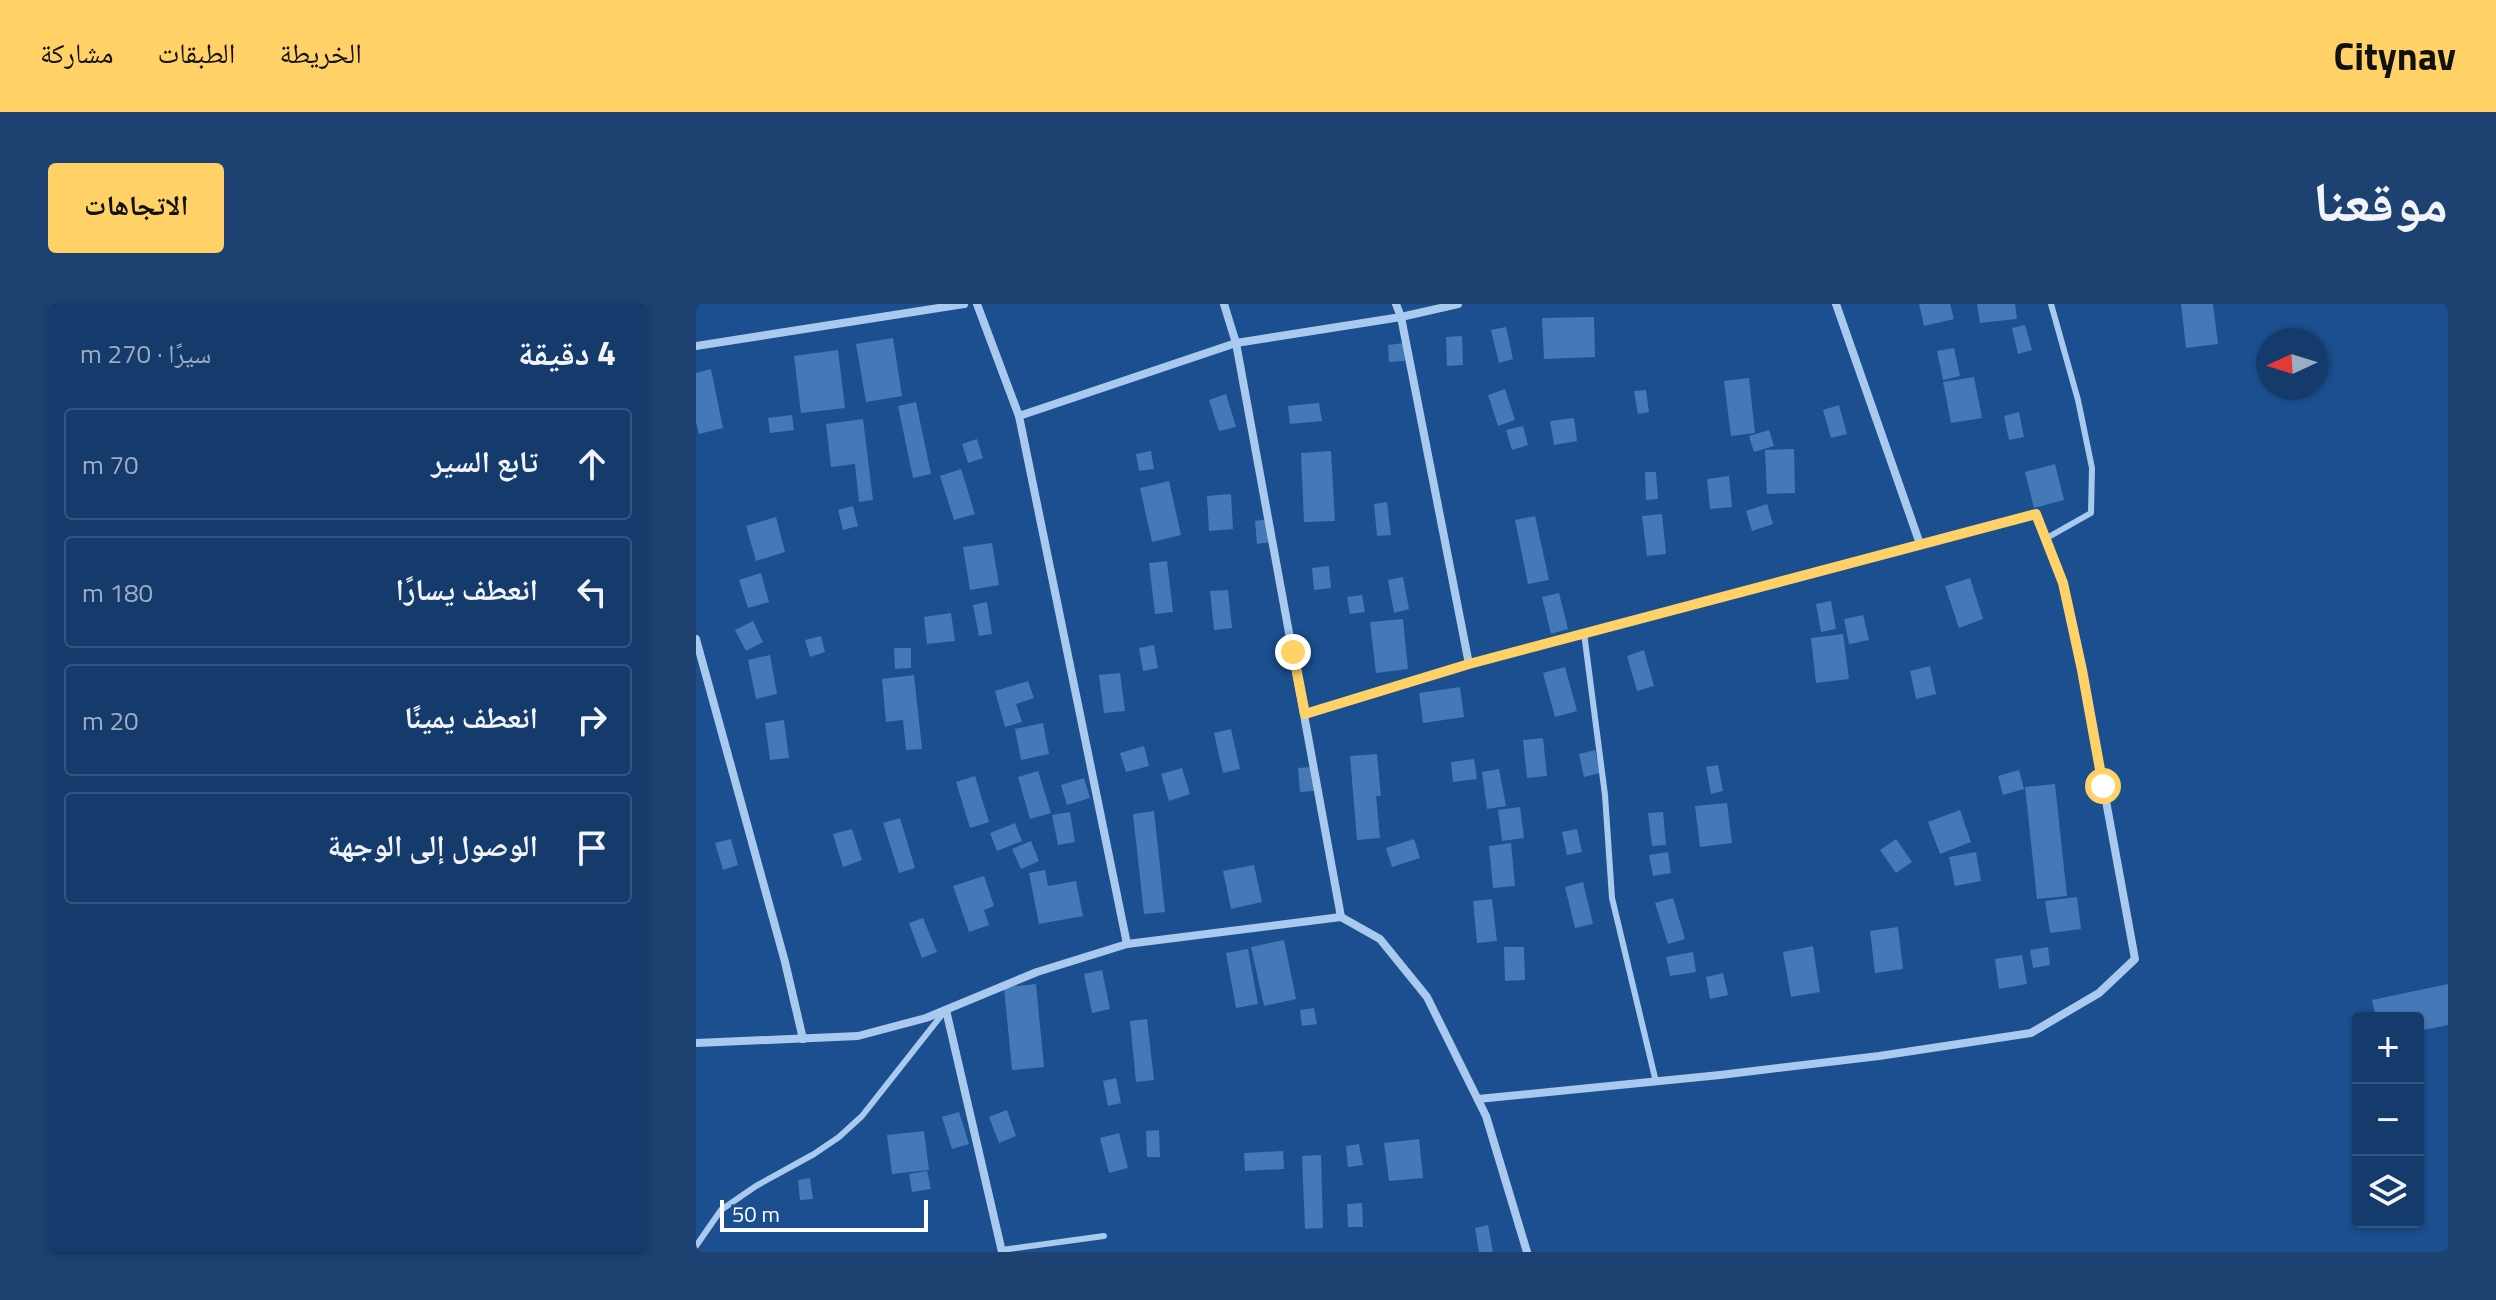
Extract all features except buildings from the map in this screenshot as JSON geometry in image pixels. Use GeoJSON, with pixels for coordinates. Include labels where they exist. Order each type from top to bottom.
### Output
{"type":"FeatureCollection","features":[{"type":"Feature","properties":{"kind":"street"},"geometry":{"type":"LineString","coordinates":[[696,346],[964,304]]}},
{"type":"Feature","properties":{"kind":"street"},"geometry":{"type":"LineString","coordinates":[[977,304],[1019,416],[1127,944]]}},
{"type":"Feature","properties":{"kind":"street"},"geometry":{"type":"LineString","coordinates":[[1224,304],[1236,343],[1341,917]]}},
{"type":"Feature","properties":{"kind":"street"},"geometry":{"type":"LineString","coordinates":[[1396,304],[1469,664]]}},
{"type":"Feature","properties":{"kind":"street"},"geometry":{"type":"LineString","coordinates":[[1019,416],[1236,343],[1401,317],[1458,304]]}},
{"type":"Feature","properties":{"kind":"street"},"geometry":{"type":"LineString","coordinates":[[1836,304],[1920,544]]}},
{"type":"Feature","properties":{"kind":"street"},"geometry":{"type":"LineString","coordinates":[[1305,714],[1469,664],[2036,514],[2063,583],[2135,959],[2099,993],[2031,1033],[1879,1056],[1478,1099]]}},
{"type":"Feature","properties":{"kind":"street"},"geometry":{"type":"LineString","coordinates":[[696,639],[785,962],[803,1039]]}},
{"type":"Feature","properties":{"kind":"street"},"geometry":{"type":"LineString","coordinates":[[696,1043],[858,1036],[926,1018],[1037,972],[1127,944],[1341,917],[1380,939],[1427,997],[1486,1116],[1527,1252]]}},
{"type":"Feature","properties":{"kind":"street"},"geometry":{"type":"LineString","coordinates":[[946,1010],[1002,1251]]}},
{"type":"Feature","properties":{"kind":"lane"},"geometry":{"type":"LineString","coordinates":[[2045,539],[2091,513],[2092,468],[2078,400],[2051,304]]}},
{"type":"Feature","properties":{"kind":"lane"},"geometry":{"type":"LineString","coordinates":[[1584,633],[1605,795],[1612,898],[1656,1082]]}},
{"type":"Feature","properties":{"kind":"lane"},"geometry":{"type":"LineString","coordinates":[[696,1246],[721,1210],[767,1179],[814,1154],[862,1116],[946,1010]]}},
{"type":"Feature","properties":{"kind":"lane"},"geometry":{"type":"LineString","coordinates":[[1002,1251],[1104,1236]]}},
{"type":"Feature","properties":{"kind":"route"},"geometry":{"type":"LineString","coordinates":[[1293,652],[1305,714],[1469,664],[2036,514],[2063,583],[2103,786]]}}]}
